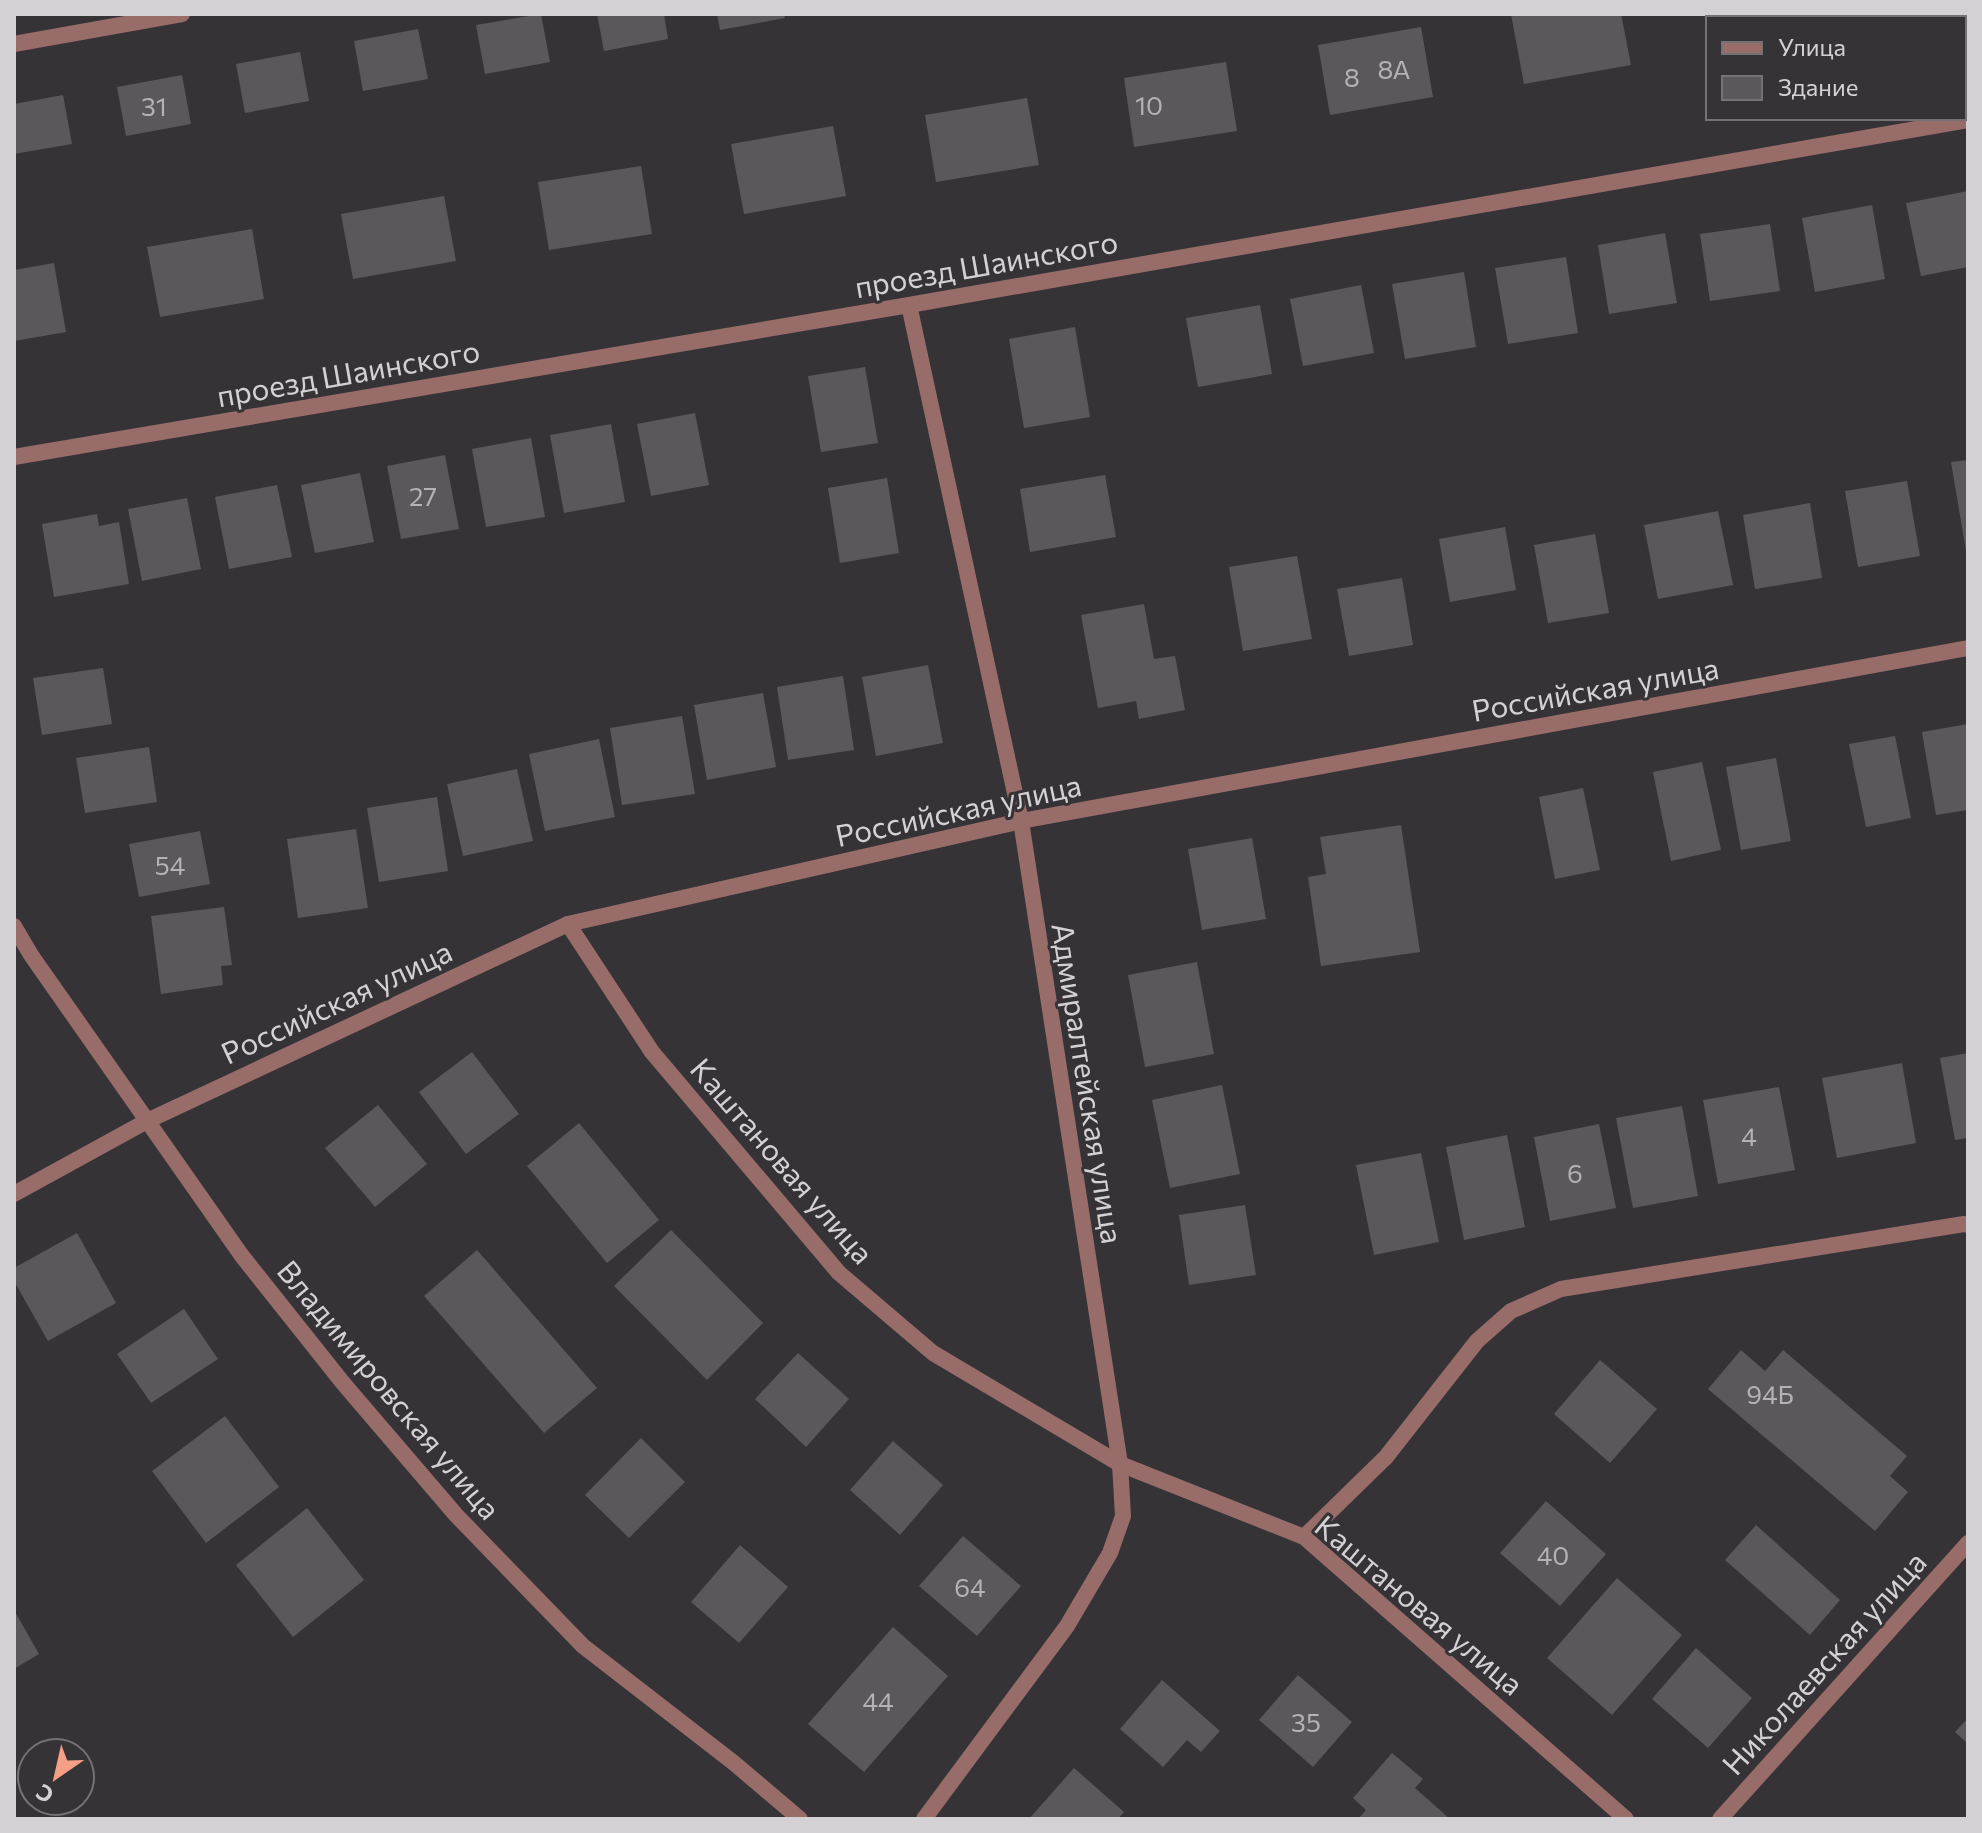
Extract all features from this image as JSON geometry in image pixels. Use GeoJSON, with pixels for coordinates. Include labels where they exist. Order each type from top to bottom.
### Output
{"type":"FeatureCollection","features":[{"type":"Feature","properties":{"kind":"street"},"geometry":{"type":"LineString","coordinates":[[14,44],[182,14]]}},
{"type":"Feature","properties":{"kind":"street","name":"проезд Шаинского"},"geometry":{"type":"LineString","coordinates":[[14,457],[1968,120]]}},
{"type":"Feature","properties":{"kind":"street","name":"Адмиралтейская улица"},"geometry":{"type":"LineString","coordinates":[[909,305],[1021,821],[1120,1464],[1123,1516],[1110,1553],[1067,1626],[924,1819]]}},
{"type":"Feature","properties":{"kind":"street","name":"Российская улица"},"geometry":{"type":"LineString","coordinates":[[14,1194],[147,1121],[568,924],[1021,821],[1968,648]]}},
{"type":"Feature","properties":{"kind":"street","name":"Каштановая улица"},"geometry":{"type":"LineString","coordinates":[[568,924],[652,1052],[839,1273],[933,1353],[1120,1464],[1304,1537],[1626,1819]]}},
{"type":"Feature","properties":{"kind":"street","name":"Владимировская улица"},"geometry":{"type":"LineString","coordinates":[[14,926],[31,955],[242,1256],[343,1383],[456,1515],[583,1646],[734,1763],[800,1819]]}},
{"type":"Feature","properties":{"kind":"street"},"geometry":{"type":"LineString","coordinates":[[1304,1537],[1386,1457],[1477,1341],[1511,1311],[1561,1289],[1968,1225]]}},
{"type":"Feature","properties":{"kind":"street","name":"Николаевская улица"},"geometry":{"type":"LineString","coordinates":[[1720,1819],[1968,1543]]}},
{"type":"Feature","properties":{"kind":"building"},"geometry":{"type":"Polygon","coordinates":[[[541,14],[550,62],[485,74],[476,25],[541,14]]]}},
{"type":"Feature","properties":{"kind":"building"},"geometry":{"type":"Polygon","coordinates":[[[597,14],[664,14],[668,39],[604,51],[597,14]]]}},
{"type":"Feature","properties":{"kind":"building"},"geometry":{"type":"Polygon","coordinates":[[[717,14],[784,14],[785,18],[720,30],[717,14]]]}},
{"type":"Feature","properties":{"kind":"building"},"geometry":{"type":"Polygon","coordinates":[[[1511,14],[1621,14],[1631,65],[1524,84],[1511,14]]]}},
{"type":"Feature","properties":{"kind":"building"},"geometry":{"type":"Polygon","coordinates":[[[1714,14],[1827,14],[1827,16],[1714,14]]]}},
{"type":"Feature","properties":{"kind":"building"},"geometry":{"type":"Polygon","coordinates":[[[1421,27],[1433,97],[1330,115],[1318,45],[1421,27]]]}},
{"type":"Feature","properties":{"kind":"building"},"geometry":{"type":"Polygon","coordinates":[[[418,29],[428,79],[363,91],[354,41],[418,29]]]}},
{"type":"Feature","properties":{"kind":"building"},"geometry":{"type":"Polygon","coordinates":[[[300,52],[309,101],[245,113],[236,64],[300,52]]]}},
{"type":"Feature","properties":{"kind":"building"},"geometry":{"type":"Polygon","coordinates":[[[1226,62],[1237,131],[1134,147],[1124,78],[1226,62]]]}},
{"type":"Feature","properties":{"kind":"building"},"geometry":{"type":"Polygon","coordinates":[[[182,75],[191,124],[126,136],[117,87],[182,75]]]}},
{"type":"Feature","properties":{"kind":"building"},"geometry":{"type":"Polygon","coordinates":[[[63,95],[72,144],[14,154],[14,104],[63,95]]]}},
{"type":"Feature","properties":{"kind":"building"},"geometry":{"type":"Polygon","coordinates":[[[1027,98],[1039,165],[936,182],[925,115],[1027,98]]]}},
{"type":"Feature","properties":{"kind":"building"},"geometry":{"type":"Polygon","coordinates":[[[833,126],[846,196],[744,214],[731,144],[833,126]]]}},
{"type":"Feature","properties":{"kind":"building"},"geometry":{"type":"Polygon","coordinates":[[[641,166],[652,234],[549,250],[538,182],[641,166]]]}},
{"type":"Feature","properties":{"kind":"building"},"geometry":{"type":"Polygon","coordinates":[[[1968,191],[1968,267],[1921,276],[1906,203],[1968,191]]]}},
{"type":"Feature","properties":{"kind":"building"},"geometry":{"type":"Polygon","coordinates":[[[444,196],[456,261],[353,279],[341,214],[444,196]]]}},
{"type":"Feature","properties":{"kind":"building"},"geometry":{"type":"Polygon","coordinates":[[[1872,205],[1885,279],[1815,292],[1802,218],[1872,205]]]}},
{"type":"Feature","properties":{"kind":"building"},"geometry":{"type":"Polygon","coordinates":[[[1770,224],[1780,291],[1710,301],[1700,234],[1770,224]]]}},
{"type":"Feature","properties":{"kind":"building"},"geometry":{"type":"Polygon","coordinates":[[[252,229],[264,299],[160,317],[147,247],[252,229]]]}},
{"type":"Feature","properties":{"kind":"building"},"geometry":{"type":"Polygon","coordinates":[[[1665,233],[1677,303],[1609,314],[1598,245],[1665,233]]]}},
{"type":"Feature","properties":{"kind":"building"},"geometry":{"type":"Polygon","coordinates":[[[1566,257],[1578,333],[1508,344],[1495,268],[1566,257]]]}},
{"type":"Feature","properties":{"kind":"building"},"geometry":{"type":"Polygon","coordinates":[[[54,263],[66,332],[14,341],[14,270],[54,263]]]}},
{"type":"Feature","properties":{"kind":"building"},"geometry":{"type":"Polygon","coordinates":[[[1464,272],[1476,347],[1405,359],[1392,284],[1464,272]]]}},
{"type":"Feature","properties":{"kind":"building"},"geometry":{"type":"Polygon","coordinates":[[[1361,285],[1374,353],[1303,366],[1290,299],[1361,285]]]}},
{"type":"Feature","properties":{"kind":"building"},"geometry":{"type":"Polygon","coordinates":[[[1260,305],[1272,374],[1198,387],[1186,318],[1260,305]]]}},
{"type":"Feature","properties":{"kind":"building"},"geometry":{"type":"Polygon","coordinates":[[[1075,327],[1090,417],[1024,428],[1009,339],[1075,327]]]}},
{"type":"Feature","properties":{"kind":"building"},"geometry":{"type":"Polygon","coordinates":[[[865,367],[878,443],[821,452],[808,376],[865,367]]]}},
{"type":"Feature","properties":{"kind":"building"},"geometry":{"type":"Polygon","coordinates":[[[695,413],[709,485],[651,496],[637,424],[695,413]]]}},
{"type":"Feature","properties":{"kind":"building"},"geometry":{"type":"Polygon","coordinates":[[[611,424],[625,502],[564,513],[550,435],[611,424]]]}},
{"type":"Feature","properties":{"kind":"building"},"geometry":{"type":"Polygon","coordinates":[[[531,438],[545,517],[486,527],[472,449],[531,438]]]}},
{"type":"Feature","properties":{"kind":"building"},"geometry":{"type":"Polygon","coordinates":[[[445,455],[459,529],[401,539],[387,466],[445,455]]]}},
{"type":"Feature","properties":{"kind":"building"},"geometry":{"type":"Polygon","coordinates":[[[1968,460],[1968,551],[1966,551],[1951,462],[1968,460]]]}},
{"type":"Feature","properties":{"kind":"building"},"geometry":{"type":"Polygon","coordinates":[[[360,473],[374,542],[315,553],[301,485],[360,473]]]}},
{"type":"Feature","properties":{"kind":"building"},"geometry":{"type":"Polygon","coordinates":[[[1105,475],[1116,537],[1030,552],[1020,489],[1105,475]]]}},
{"type":"Feature","properties":{"kind":"building"},"geometry":{"type":"Polygon","coordinates":[[[887,478],[899,553],[840,563],[828,488],[887,478]]]}},
{"type":"Feature","properties":{"kind":"building"},"geometry":{"type":"Polygon","coordinates":[[[1907,481],[1920,556],[1858,567],[1845,491],[1907,481]]]}},
{"type":"Feature","properties":{"kind":"building"},"geometry":{"type":"Polygon","coordinates":[[[277,485],[292,557],[229,569],[215,497],[277,485]]]}},
{"type":"Feature","properties":{"kind":"building"},"geometry":{"type":"Polygon","coordinates":[[[187,498],[201,569],[142,581],[128,509],[187,498]]]}},
{"type":"Feature","properties":{"kind":"building"},"geometry":{"type":"Polygon","coordinates":[[[1810,503],[1822,578],[1755,589],[1743,515],[1810,503]]]}},
{"type":"Feature","properties":{"kind":"building"},"geometry":{"type":"Polygon","coordinates":[[[1718,511],[1733,585],[1658,599],[1644,525],[1718,511]]]}},
{"type":"Feature","properties":{"kind":"building"},"geometry":{"type":"Polygon","coordinates":[[[97,514],[99,526],[119,522],[129,584],[54,597],[42,524],[97,514]]]}},
{"type":"Feature","properties":{"kind":"building"},"geometry":{"type":"Polygon","coordinates":[[[1505,527],[1516,590],[1450,602],[1439,539],[1505,527]]]}},
{"type":"Feature","properties":{"kind":"building"},"geometry":{"type":"Polygon","coordinates":[[[1595,534],[1609,613],[1548,623],[1534,545],[1595,534]]]}},
{"type":"Feature","properties":{"kind":"building"},"geometry":{"type":"Polygon","coordinates":[[[1297,556],[1312,639],[1243,651],[1229,567],[1297,556]]]}},
{"type":"Feature","properties":{"kind":"building"},"geometry":{"type":"Polygon","coordinates":[[[1402,578],[1413,645],[1349,656],[1337,589],[1402,578]]]}},
{"type":"Feature","properties":{"kind":"building"},"geometry":{"type":"Polygon","coordinates":[[[1144,604],[1154,659],[1175,656],[1185,710],[1139,719],[1136,701],[1098,708],[1081,615],[1144,604]]]}},
{"type":"Feature","properties":{"kind":"building"},"geometry":{"type":"Polygon","coordinates":[[[928,665],[943,743],[876,756],[862,677],[928,665]]]}},
{"type":"Feature","properties":{"kind":"building"},"geometry":{"type":"Polygon","coordinates":[[[103,668],[112,724],[42,735],[33,678],[103,668]]]}},
{"type":"Feature","properties":{"kind":"building"},"geometry":{"type":"Polygon","coordinates":[[[843,676],[854,750],[788,760],[777,687],[843,676]]]}},
{"type":"Feature","properties":{"kind":"building"},"geometry":{"type":"Polygon","coordinates":[[[763,693],[776,767],[707,780],[694,705],[763,693]]]}},
{"type":"Feature","properties":{"kind":"building"},"geometry":{"type":"Polygon","coordinates":[[[682,716],[695,794],[622,805],[610,728],[682,716]]]}},
{"type":"Feature","properties":{"kind":"building"},"geometry":{"type":"Polygon","coordinates":[[[1968,724],[1968,810],[1936,815],[1922,732],[1968,724]]]}},
{"type":"Feature","properties":{"kind":"building"},"geometry":{"type":"Polygon","coordinates":[[[1895,736],[1911,818],[1866,827],[1849,744],[1895,736]]]}},
{"type":"Feature","properties":{"kind":"building"},"geometry":{"type":"Polygon","coordinates":[[[599,739],[615,817],[545,831],[529,754],[599,739]]]}},
{"type":"Feature","properties":{"kind":"building"},"geometry":{"type":"Polygon","coordinates":[[[149,747],[157,802],[85,813],[76,758],[149,747]]]}},
{"type":"Feature","properties":{"kind":"building"},"geometry":{"type":"Polygon","coordinates":[[[1776,758],[1791,841],[1741,850],[1726,767],[1776,758]]]}},
{"type":"Feature","properties":{"kind":"building"},"geometry":{"type":"Polygon","coordinates":[[[1702,762],[1721,850],[1671,861],[1653,772],[1702,762]]]}},
{"type":"Feature","properties":{"kind":"building"},"geometry":{"type":"Polygon","coordinates":[[[517,769],[533,841],[463,856],[447,784],[517,769]]]}},
{"type":"Feature","properties":{"kind":"building"},"geometry":{"type":"Polygon","coordinates":[[[1583,788],[1600,870],[1555,879],[1539,797],[1583,788]]]}},
{"type":"Feature","properties":{"kind":"building"},"geometry":{"type":"Polygon","coordinates":[[[437,797],[448,871],[379,882],[367,808],[437,797]]]}},
{"type":"Feature","properties":{"kind":"building"},"geometry":{"type":"Polygon","coordinates":[[[1401,825],[1420,952],[1321,966],[1308,877],[1326,874],[1320,837],[1401,825]]]}},
{"type":"Feature","properties":{"kind":"building"},"geometry":{"type":"Polygon","coordinates":[[[356,829],[368,908],[298,918],[287,839],[356,829]]]}},
{"type":"Feature","properties":{"kind":"building"},"geometry":{"type":"Polygon","coordinates":[[[200,831],[210,884],[139,897],[129,844],[200,831]]]}},
{"type":"Feature","properties":{"kind":"building"},"geometry":{"type":"Polygon","coordinates":[[[1252,838],[1266,919],[1202,930],[1188,849],[1252,838]]]}},
{"type":"Feature","properties":{"kind":"building"},"geometry":{"type":"Polygon","coordinates":[[[224,907],[232,965],[221,966],[223,985],[161,994],[151,916],[224,907]]]}},
{"type":"Feature","properties":{"kind":"building"},"geometry":{"type":"Polygon","coordinates":[[[1197,962],[1214,1054],[1145,1067],[1128,975],[1197,962]]]}},
{"type":"Feature","properties":{"kind":"building"},"geometry":{"type":"Polygon","coordinates":[[[472,1052],[519,1114],[466,1154],[419,1092],[472,1052]]]}},
{"type":"Feature","properties":{"kind":"building"},"geometry":{"type":"Polygon","coordinates":[[[1968,1053],[1968,1138],[1955,1140],[1940,1058],[1968,1053]]]}},
{"type":"Feature","properties":{"kind":"building"},"geometry":{"type":"Polygon","coordinates":[[[1902,1063],[1916,1143],[1837,1158],[1822,1078],[1902,1063]]]}},
{"type":"Feature","properties":{"kind":"building"},"geometry":{"type":"Polygon","coordinates":[[[1222,1085],[1240,1174],[1170,1188],[1152,1100],[1222,1085]]]}},
{"type":"Feature","properties":{"kind":"building"},"geometry":{"type":"Polygon","coordinates":[[[1779,1087],[1795,1170],[1718,1184],[1703,1100],[1779,1087]]]}},
{"type":"Feature","properties":{"kind":"building"},"geometry":{"type":"Polygon","coordinates":[[[378,1105],[427,1164],[375,1207],[325,1148],[378,1105]]]}},
{"type":"Feature","properties":{"kind":"building"},"geometry":{"type":"Polygon","coordinates":[[[1682,1106],[1698,1196],[1633,1208],[1616,1118],[1682,1106]]]}},
{"type":"Feature","properties":{"kind":"building"},"geometry":{"type":"Polygon","coordinates":[[[579,1123],[659,1220],[607,1263],[527,1166],[579,1123]]]}},
{"type":"Feature","properties":{"kind":"building"},"geometry":{"type":"Polygon","coordinates":[[[1599,1124],[1616,1208],[1550,1221],[1534,1137],[1599,1124]]]}},
{"type":"Feature","properties":{"kind":"building"},"geometry":{"type":"Polygon","coordinates":[[[1507,1135],[1525,1227],[1464,1240],[1446,1147],[1507,1135]]]}},
{"type":"Feature","properties":{"kind":"building"},"geometry":{"type":"Polygon","coordinates":[[[1421,1153],[1439,1242],[1374,1255],[1356,1165],[1421,1153]]]}},
{"type":"Feature","properties":{"kind":"building"},"geometry":{"type":"Polygon","coordinates":[[[1245,1205],[1256,1275],[1189,1285],[1179,1215],[1245,1205]]]}},
{"type":"Feature","properties":{"kind":"building"},"geometry":{"type":"Polygon","coordinates":[[[671,1230],[763,1323],[707,1380],[614,1286],[671,1230]]]}},
{"type":"Feature","properties":{"kind":"building"},"geometry":{"type":"Polygon","coordinates":[[[77,1233],[116,1303],[48,1341],[14,1281],[14,1268],[77,1233]]]}},
{"type":"Feature","properties":{"kind":"building"},"geometry":{"type":"Polygon","coordinates":[[[477,1250],[597,1388],[544,1433],[424,1296],[477,1250]]]}},
{"type":"Feature","properties":{"kind":"building"},"geometry":{"type":"Polygon","coordinates":[[[184,1309],[218,1359],[151,1403],[117,1354],[184,1309]]]}},
{"type":"Feature","properties":{"kind":"building"},"geometry":{"type":"Polygon","coordinates":[[[1741,1350],[1765,1371],[1783,1350],[1907,1456],[1890,1476],[1908,1492],[1875,1531],[1708,1389],[1741,1350]]]}},
{"type":"Feature","properties":{"kind":"building"},"geometry":{"type":"Polygon","coordinates":[[[798,1353],[849,1399],[806,1447],[755,1399],[798,1353]]]}},
{"type":"Feature","properties":{"kind":"building"},"geometry":{"type":"Polygon","coordinates":[[[1600,1360],[1657,1409],[1610,1463],[1554,1414],[1600,1360]]]}},
{"type":"Feature","properties":{"kind":"building"},"geometry":{"type":"Polygon","coordinates":[[[225,1416],[279,1487],[206,1543],[152,1471],[225,1416]]]}},
{"type":"Feature","properties":{"kind":"building"},"geometry":{"type":"Polygon","coordinates":[[[641,1438],[685,1482],[629,1538],[585,1495],[641,1438]]]}},
{"type":"Feature","properties":{"kind":"building"},"geometry":{"type":"Polygon","coordinates":[[[893,1441],[943,1485],[900,1535],[850,1490],[893,1441]]]}},
{"type":"Feature","properties":{"kind":"building"},"geometry":{"type":"Polygon","coordinates":[[[1546,1501],[1606,1554],[1560,1606],[1500,1553],[1546,1501]]]}},
{"type":"Feature","properties":{"kind":"building"},"geometry":{"type":"Polygon","coordinates":[[[307,1508],[364,1580],[293,1637],[236,1565],[307,1508]]]}},
{"type":"Feature","properties":{"kind":"building"},"geometry":{"type":"Polygon","coordinates":[[[1756,1525],[1840,1600],[1810,1635],[1725,1560],[1756,1525]]]}},
{"type":"Feature","properties":{"kind":"building"},"geometry":{"type":"Polygon","coordinates":[[[963,1536],[1021,1586],[977,1636],[919,1586],[963,1536]]]}},
{"type":"Feature","properties":{"kind":"building"},"geometry":{"type":"Polygon","coordinates":[[[740,1545],[788,1587],[739,1643],[691,1602],[740,1545]]]}},
{"type":"Feature","properties":{"kind":"building"},"geometry":{"type":"Polygon","coordinates":[[[1617,1578],[1682,1635],[1612,1715],[1547,1658],[1617,1578]]]}},
{"type":"Feature","properties":{"kind":"building"},"geometry":{"type":"Polygon","coordinates":[[[14,1610],[39,1654],[14,1669],[14,1610]]]}},
{"type":"Feature","properties":{"kind":"building"},"geometry":{"type":"Polygon","coordinates":[[[893,1627],[948,1676],[864,1772],[808,1724],[893,1627]]]}},
{"type":"Feature","properties":{"kind":"building"},"geometry":{"type":"Polygon","coordinates":[[[1696,1648],[1752,1698],[1708,1748],[1652,1699],[1696,1648]]]}},
{"type":"Feature","properties":{"kind":"building"},"geometry":{"type":"Polygon","coordinates":[[[1298,1675],[1352,1722],[1313,1767],[1259,1720],[1298,1675]]]}},
{"type":"Feature","properties":{"kind":"building"},"geometry":{"type":"Polygon","coordinates":[[[1162,1680],[1220,1731],[1201,1752],[1187,1740],[1163,1767],[1120,1729],[1162,1680]]]}},
{"type":"Feature","properties":{"kind":"building"},"geometry":{"type":"Polygon","coordinates":[[[1968,1718],[1968,1744],[1955,1732],[1968,1718]]]}},
{"type":"Feature","properties":{"kind":"building"},"geometry":{"type":"Polygon","coordinates":[[[1392,1753],[1423,1779],[1415,1788],[1450,1819],[1358,1819],[1366,1810],[1353,1798],[1392,1753]]]}},
{"type":"Feature","properties":{"kind":"building"},"geometry":{"type":"Polygon","coordinates":[[[1074,1768],[1124,1812],[1118,1819],[1029,1819],[1074,1768]]]}}]}
